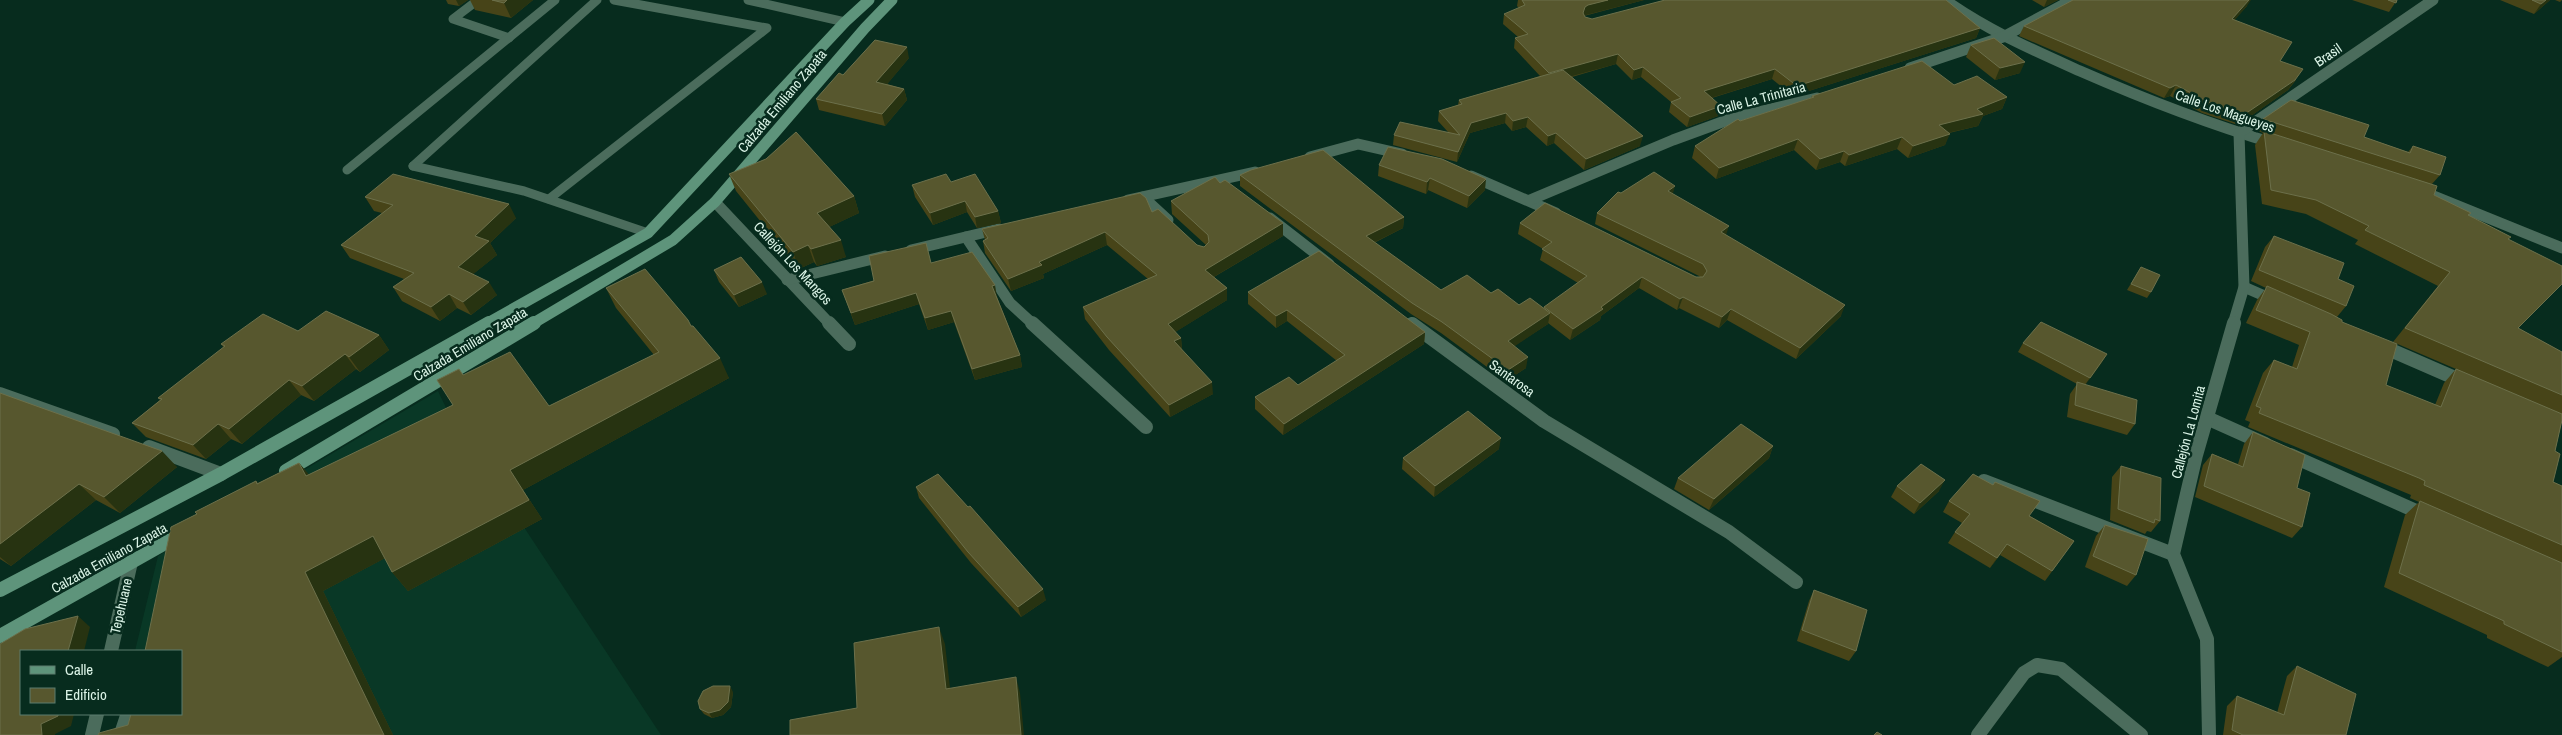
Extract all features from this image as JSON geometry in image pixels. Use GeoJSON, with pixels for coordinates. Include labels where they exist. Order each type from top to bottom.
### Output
{"type":"FeatureCollection","features":[{"type":"Feature","properties":{"kind":"main road","name":"Calzada Emiliano Zapata"},"geometry":{"type":"LineString","coordinates":[[0,590],[221,474],[648,233],[845,22],[869,0]]}},
{"type":"Feature","properties":{"kind":"main road","name":"Calzada Emiliano Zapata"},"geometry":{"type":"LineString","coordinates":[[278,476],[673,240],[715,202],[802,100],[892,0]]}},
{"type":"Feature","properties":{"kind":"main road","name":"Calzada Emiliano Zapata"},"geometry":{"type":"LineString","coordinates":[[0,636],[189,530]]}},
{"type":"Feature","properties":{"kind":"street","name":"Calle Los Magueyes"},"geometry":{"type":"LineString","coordinates":[[1945,0],[2003,38],[2116,87],[2239,133],[2286,147]]}},
{"type":"Feature","properties":{"kind":"street"},"geometry":{"type":"LineString","coordinates":[[1902,70],[2003,38],[2072,0]]}},
{"type":"Feature","properties":{"kind":"street","name":"Brasil"},"geometry":{"type":"LineString","coordinates":[[2239,133],[2433,0]]}},
{"type":"Feature","properties":{"kind":"street","name":"Calle La Trinitaria"},"geometry":{"type":"LineString","coordinates":[[1530,200],[1673,140],[1733,118],[1828,94]]}},
{"type":"Feature","properties":{"kind":"street","name":"Callejón La Lomita"},"geometry":{"type":"LineString","coordinates":[[2174,554],[2207,418],[2244,287],[2239,133]]}},
{"type":"Feature","properties":{"kind":"street"},"geometry":{"type":"LineString","coordinates":[[1294,161],[1358,144],[1414,157]]}},
{"type":"Feature","properties":{"kind":"street"},"geometry":{"type":"LineString","coordinates":[[1115,203],[1222,181],[1267,169]]}},
{"type":"Feature","properties":{"kind":"street"},"geometry":{"type":"LineString","coordinates":[[1460,171],[1530,200],[1565,218]]}},
{"type":"Feature","properties":{"kind":"street"},"geometry":{"type":"LineString","coordinates":[[1222,181],[1237,193]]}},
{"type":"Feature","properties":{"kind":"street"},"geometry":{"type":"LineString","coordinates":[[2404,185],[2441,197],[2562,248]]}},
{"type":"Feature","properties":{"kind":"street"},"geometry":{"type":"LineString","coordinates":[[1143,196],[1176,227]]}},
{"type":"Feature","properties":{"kind":"street","name":"Callejón Los Mangos"},"geometry":{"type":"LineString","coordinates":[[715,202],[849,344]]}},
{"type":"Feature","properties":{"kind":"street"},"geometry":{"type":"LineString","coordinates":[[1260,210],[1343,274]]}},
{"type":"Feature","properties":{"kind":"street"},"geometry":{"type":"LineString","coordinates":[[787,280],[1012,226]]}},
{"type":"Feature","properties":{"kind":"street"},"geometry":{"type":"LineString","coordinates":[[966,237],[1010,303],[1146,427]]}},
{"type":"Feature","properties":{"kind":"street"},"geometry":{"type":"LineString","coordinates":[[2244,287],[2289,307]]}},
{"type":"Feature","properties":{"kind":"street","name":"Santarosa"},"geometry":{"type":"LineString","coordinates":[[1399,315],[1544,421],[1729,532],[1796,582]]}},
{"type":"Feature","properties":{"kind":"street"},"geometry":{"type":"LineString","coordinates":[[2371,342],[2480,389]]}},
{"type":"Feature","properties":{"kind":"street"},"geometry":{"type":"LineString","coordinates":[[0,394],[221,474]]}},
{"type":"Feature","properties":{"kind":"street"},"geometry":{"type":"LineString","coordinates":[[2207,418],[2444,523]]}},
{"type":"Feature","properties":{"kind":"street"},"geometry":{"type":"LineString","coordinates":[[1984,481],[2174,554],[2207,639],[2209,735]]}},
{"type":"Feature","properties":{"kind":"street","name":"Tepehuane"},"geometry":{"type":"LineString","coordinates":[[111,650],[131,562]]}},
{"type":"Feature","properties":{"kind":"street"},"geometry":{"type":"LineString","coordinates":[[1978,735],[2024,673],[2037,665],[2061,669],[2140,735]]}},
{"type":"Feature","properties":{"kind":"street"},"geometry":{"type":"LineString","coordinates":[[92,735],[97,715]]}},
{"type":"Feature","properties":{"kind":"lane"},"geometry":{"type":"LineString","coordinates":[[478,0],[453,19],[509,38]]}},
{"type":"Feature","properties":{"kind":"lane"},"geometry":{"type":"LineString","coordinates":[[347,170],[555,0]]}},
{"type":"Feature","properties":{"kind":"lane"},"geometry":{"type":"LineString","coordinates":[[597,0],[412,166],[524,191],[648,233]]}},
{"type":"Feature","properties":{"kind":"lane"},"geometry":{"type":"LineString","coordinates":[[549,199],[767,28],[614,0]]}},
{"type":"Feature","properties":{"kind":"lane"},"geometry":{"type":"LineString","coordinates":[[748,0],[845,22]]}},
{"type":"Feature","properties":{"kind":"lane"},"geometry":{"type":"LineString","coordinates":[[179,551],[189,530]]}},
{"type":"Feature","properties":{"kind":"lane"},"geometry":{"type":"LineString","coordinates":[[120,735],[126,715]]}},
{"type":"Feature","properties":{"kind":"shaded area"},"geometry":{"type":"Polygon","coordinates":[[[438,391],[448,412],[661,735],[115,735],[120,715],[182,715],[182,650],[135,650],[158,556],[438,391]]]}},
{"type":"Feature","properties":{"kind":"building"},"geometry":{"type":"Polygon","coordinates":[[[492,0],[507,0],[504,3],[492,0]]]}},
{"type":"Feature","properties":{"kind":"building"},"geometry":{"type":"Polygon","coordinates":[[[1522,0],[1608,0],[1585,7],[1583,13],[1585,17],[1592,19],[1665,0],[1946,0],[1980,28],[1797,86],[1775,69],[1704,91],[1721,106],[1690,117],[1671,102],[1681,98],[1643,67],[1634,70],[1618,54],[1549,73],[1515,38],[1528,34],[1504,14],[1525,5],[1522,0]]]}},
{"type":"Feature","properties":{"kind":"building"},"geometry":{"type":"Polygon","coordinates":[[[2073,0],[2249,0],[2232,19],[2292,42],[2280,61],[2303,69],[2295,80],[2245,114],[2208,102],[2176,85],[2170,88],[2024,26],[2073,0]]]}},
{"type":"Feature","properties":{"kind":"building"},"geometry":{"type":"Polygon","coordinates":[[[2532,0],[2546,0],[2541,4],[2532,0]]]}},
{"type":"Feature","properties":{"kind":"building"},"geometry":{"type":"Polygon","coordinates":[[[1994,38],[2025,62],[2000,68],[1971,45],[1994,38]]]}},
{"type":"Feature","properties":{"kind":"building"},"geometry":{"type":"Polygon","coordinates":[[[875,40],[907,47],[876,82],[904,89],[882,114],[816,99],[839,73],[843,75],[875,40]]]}},
{"type":"Feature","properties":{"kind":"building"},"geometry":{"type":"Polygon","coordinates":[[[1922,61],[1954,85],[1977,76],[2007,97],[1977,109],[1983,114],[1939,125],[1950,134],[1913,146],[1902,137],[1849,155],[1844,151],[1820,159],[1798,139],[1719,168],[1695,146],[1738,119],[1740,121],[1922,61]]]}},
{"type":"Feature","properties":{"kind":"building"},"geometry":{"type":"Polygon","coordinates":[[[1563,70],[1643,136],[1586,159],[1556,133],[1548,136],[1528,117],[1513,121],[1506,113],[1471,123],[1458,152],[1394,135],[1400,122],[1460,135],[1439,111],[1462,104],[1459,100],[1563,70]]]}},
{"type":"Feature","properties":{"kind":"building"},"geometry":{"type":"Polygon","coordinates":[[[2291,100],[2369,125],[2364,137],[2410,153],[2413,146],[2446,157],[2440,175],[2263,119],[2291,100]]]}},
{"type":"Feature","properties":{"kind":"building"},"geometry":{"type":"Polygon","coordinates":[[[2264,131],[2437,186],[2434,195],[2471,213],[2468,215],[2511,237],[2508,239],[2562,266],[2562,284],[2518,328],[2562,352],[2562,395],[2405,328],[2450,272],[2365,230],[2369,226],[2316,200],[2271,190],[2264,131]]]}},
{"type":"Feature","properties":{"kind":"building"},"geometry":{"type":"Polygon","coordinates":[[[796,132],[854,196],[817,213],[841,240],[811,249],[808,245],[793,252],[729,174],[766,159],[796,132]]]}},
{"type":"Feature","properties":{"kind":"building"},"geometry":{"type":"Polygon","coordinates":[[[1388,147],[1442,159],[1486,179],[1469,196],[1430,178],[1427,182],[1379,165],[1388,147]]]}},
{"type":"Feature","properties":{"kind":"building"},"geometry":{"type":"Polygon","coordinates":[[[1323,150],[1404,217],[1366,236],[1441,290],[1467,275],[1491,293],[1498,289],[1519,305],[1530,298],[1550,313],[1508,341],[1528,357],[1508,370],[1442,322],[1412,303],[1240,175],[1251,170],[1323,150]]]}},
{"type":"Feature","properties":{"kind":"building"},"geometry":{"type":"Polygon","coordinates":[[[1654,172],[1675,186],[1668,191],[1729,226],[1721,232],[1845,305],[1800,348],[1731,309],[1722,317],[1683,297],[1680,299],[1642,277],[1601,307],[1603,309],[1573,329],[1544,307],[1587,276],[1542,249],[1552,242],[1520,223],[1545,203],[1696,277],[1703,277],[1707,271],[1703,264],[1597,213],[1618,192],[1621,193],[1654,172]]]}},
{"type":"Feature","properties":{"kind":"building"},"geometry":{"type":"Polygon","coordinates":[[[393,174],[509,204],[475,236],[489,241],[458,267],[489,282],[463,302],[449,294],[431,307],[393,287],[414,273],[341,245],[393,205],[365,197],[393,174]]]}},
{"type":"Feature","properties":{"kind":"building"},"geometry":{"type":"Polygon","coordinates":[[[946,174],[951,182],[975,174],[998,211],[975,217],[965,201],[930,213],[912,185],[946,174]]]}},
{"type":"Feature","properties":{"kind":"building"},"geometry":{"type":"Polygon","coordinates":[[[1215,177],[1220,183],[1225,180],[1283,223],[1205,270],[1227,288],[1168,324],[1181,338],[1174,341],[1212,382],[1169,405],[1107,337],[1083,307],[1157,275],[1105,232],[1039,262],[1042,265],[1008,279],[983,241],[988,238],[982,229],[1140,193],[1146,198],[1152,212],[1158,209],[1197,245],[1204,247],[1209,242],[1208,235],[1171,201],[1215,177]]]}},
{"type":"Feature","properties":{"kind":"building"},"geometry":{"type":"Polygon","coordinates":[[[2274,236],[2344,263],[2338,279],[2354,286],[2346,306],[2259,270],[2274,236]]]}},
{"type":"Feature","properties":{"kind":"building"},"geometry":{"type":"Polygon","coordinates":[[[926,243],[931,263],[972,252],[995,285],[992,286],[1020,355],[972,369],[951,311],[925,318],[916,293],[851,313],[842,290],[874,281],[869,256],[926,243]]]}},
{"type":"Feature","properties":{"kind":"building"},"geometry":{"type":"Polygon","coordinates":[[[1319,251],[1425,332],[1284,424],[1255,397],[1289,377],[1298,385],[1345,355],[1287,310],[1276,316],[1248,292],[1319,251]]]}},
{"type":"Feature","properties":{"kind":"building"},"geometry":{"type":"Polygon","coordinates":[[[741,257],[762,282],[734,295],[714,270],[741,257]]]}},
{"type":"Feature","properties":{"kind":"building"},"geometry":{"type":"Polygon","coordinates":[[[2141,267],[2160,275],[2151,292],[2131,284],[2141,267]]]}},
{"type":"Feature","properties":{"kind":"building"},"geometry":{"type":"Polygon","coordinates":[[[645,269],[691,326],[720,358],[510,470],[529,500],[392,572],[373,536],[305,572],[384,735],[98,735],[99,733],[128,725],[131,715],[182,715],[182,650],[145,650],[171,527],[197,514],[195,512],[256,481],[257,484],[299,463],[306,476],[453,405],[437,380],[459,369],[463,375],[510,352],[549,406],[659,352],[606,288],[645,269]]]}},
{"type":"Feature","properties":{"kind":"building"},"geometry":{"type":"Polygon","coordinates":[[[2267,286],[2331,314],[2342,320],[2342,322],[2397,344],[2386,385],[2441,407],[2456,369],[2562,414],[2555,451],[2560,454],[2553,482],[2562,486],[2562,545],[2424,485],[2425,481],[2419,478],[2259,413],[2261,408],[2256,406],[2274,360],[2297,369],[2310,332],[2256,310],[2267,286]]]}},
{"type":"Feature","properties":{"kind":"building"},"geometry":{"type":"Polygon","coordinates":[[[326,311],[379,335],[349,357],[345,354],[302,386],[289,380],[229,429],[218,424],[193,445],[132,423],[162,399],[158,398],[225,346],[221,344],[263,314],[298,331],[326,311]]]}},
{"type":"Feature","properties":{"kind":"building"},"geometry":{"type":"Polygon","coordinates":[[[2041,322],[2107,354],[2090,378],[2023,343],[2041,322]]]}},
{"type":"Feature","properties":{"kind":"building"},"geometry":{"type":"Polygon","coordinates":[[[2077,382],[2137,400],[2135,424],[2075,405],[2077,382]]]}},
{"type":"Feature","properties":{"kind":"building"},"geometry":{"type":"Polygon","coordinates":[[[0,393],[162,451],[104,497],[79,484],[0,544],[0,393]]]}},
{"type":"Feature","properties":{"kind":"building"},"geometry":{"type":"Polygon","coordinates":[[[1468,411],[1501,438],[1435,486],[1403,458],[1468,411]]]}},
{"type":"Feature","properties":{"kind":"building"},"geometry":{"type":"Polygon","coordinates":[[[1741,424],[1773,446],[1714,499],[1678,478],[1741,424]]]}},
{"type":"Feature","properties":{"kind":"building"},"geometry":{"type":"Polygon","coordinates":[[[2253,432],[2305,455],[2297,488],[2310,493],[2302,527],[2204,486],[2212,454],[2243,467],[2253,432]]]}},
{"type":"Feature","properties":{"kind":"building"},"geometry":{"type":"Polygon","coordinates":[[[1921,464],[1945,480],[1920,503],[1897,486],[1921,464]]]}},
{"type":"Feature","properties":{"kind":"building"},"geometry":{"type":"Polygon","coordinates":[[[2121,466],[2161,478],[2160,521],[2155,519],[2154,523],[2118,509],[2121,466]]]}},
{"type":"Feature","properties":{"kind":"building"},"geometry":{"type":"Polygon","coordinates":[[[938,474],[968,507],[970,506],[1043,589],[1018,607],[968,552],[916,487],[938,474]]]}},
{"type":"Feature","properties":{"kind":"building"},"geometry":{"type":"Polygon","coordinates":[[[1973,474],[1993,485],[1995,482],[2040,501],[2029,516],[2074,541],[2052,571],[2007,544],[1997,558],[1955,532],[1970,514],[1949,501],[1973,474]]]}},
{"type":"Feature","properties":{"kind":"building"},"geometry":{"type":"Polygon","coordinates":[[[2420,501],[2562,563],[2562,652],[2504,624],[2504,621],[2399,573],[2420,501]]]}},
{"type":"Feature","properties":{"kind":"building"},"geometry":{"type":"Polygon","coordinates":[[[2105,525],[2148,539],[2136,575],[2093,556],[2105,525]]]}},
{"type":"Feature","properties":{"kind":"building"},"geometry":{"type":"Polygon","coordinates":[[[1814,590],[1867,610],[1856,651],[1802,630],[1814,590]]]}},
{"type":"Feature","properties":{"kind":"building"},"geometry":{"type":"Polygon","coordinates":[[[78,616],[68,650],[20,650],[20,715],[58,716],[41,724],[42,735],[0,735],[0,644],[25,629],[78,616]]]}},
{"type":"Feature","properties":{"kind":"building"},"geometry":{"type":"Polygon","coordinates":[[[939,627],[946,689],[1016,677],[1021,735],[790,735],[790,720],[857,708],[854,643],[939,627]]]}},
{"type":"Feature","properties":{"kind":"building"},"geometry":{"type":"Polygon","coordinates":[[[2297,666],[2356,694],[2346,735],[2243,735],[2232,730],[2237,696],[2284,715],[2297,666]]]}},
{"type":"Feature","properties":{"kind":"building"},"geometry":{"type":"Polygon","coordinates":[[[713,686],[730,686],[728,702],[720,710],[709,713],[700,709],[698,701],[703,691],[713,686]]]}}]}
